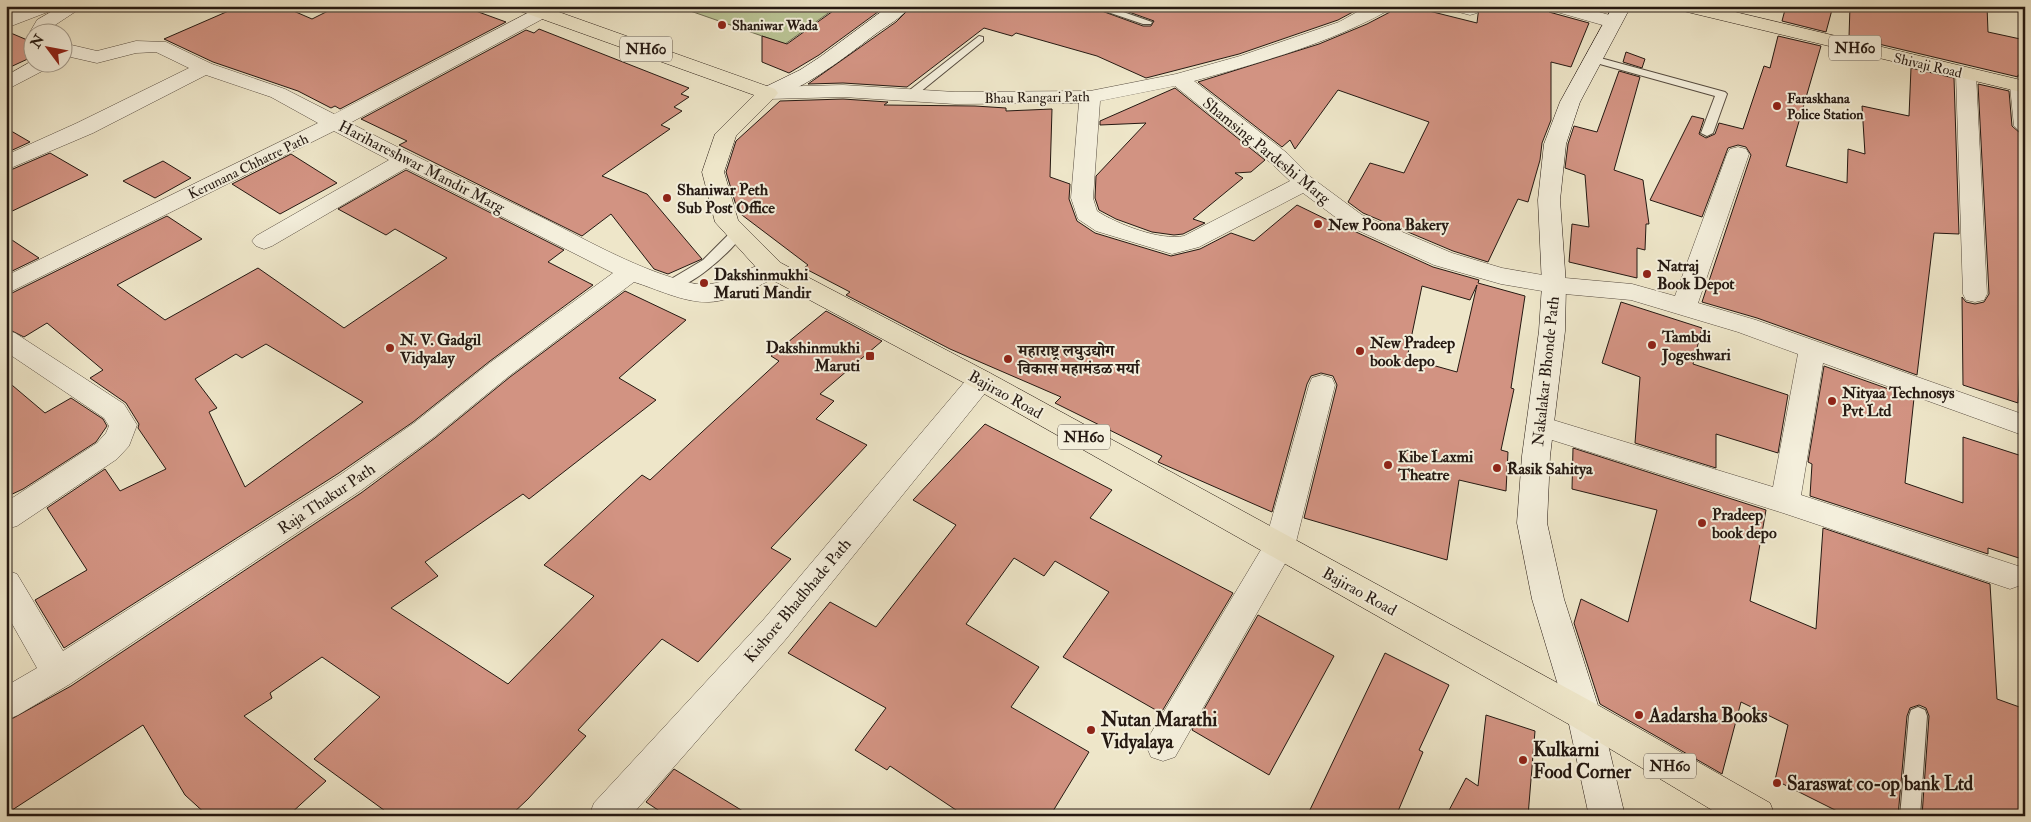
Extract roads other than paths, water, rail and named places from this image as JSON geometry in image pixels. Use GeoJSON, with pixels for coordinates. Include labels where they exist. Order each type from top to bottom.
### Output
{"type":"FeatureCollection","features":[{"type":"Feature","properties":{"kind":"highway","name":"Shivaji Road"},"geometry":{"type":"LineString","coordinates":[[1686,6],[2022,87]]}},
{"type":"Feature","properties":{"kind":"highway","name":"NH60"},"geometry":{"type":"LineString","coordinates":[[532,9],[768,92]]}},
{"type":"Feature","properties":{"kind":"highway","name":"Bajirao Road"},"geometry":{"type":"LineString","coordinates":[[768,92],[726,134],[713,172],[727,222],[772,269],[980,380],[1280,546],[1584,715],[1757,816]]}},
{"type":"Feature","properties":{"kind":"street"},"geometry":{"type":"LineString","coordinates":[[6,22],[46,6]]}},
{"type":"Feature","properties":{"kind":"street"},"geometry":{"type":"LineString","coordinates":[[47,22],[75,6]]}},
{"type":"Feature","properties":{"kind":"street"},"geometry":{"type":"LineString","coordinates":[[768,92],[807,74],[901,6]]}},
{"type":"Feature","properties":{"kind":"street","name":"Bhau Rangari Path"},"geometry":{"type":"LineString","coordinates":[[768,92],[843,91],[1019,99],[1090,97],[1179,79],[1247,60],[1346,26],[1382,6]]}},
{"type":"Feature","properties":{"kind":"street"},"geometry":{"type":"LineString","coordinates":[[1557,6],[1618,14]]}},
{"type":"Feature","properties":{"kind":"street","name":"Kerunana Chhatre Path"},"geometry":{"type":"LineString","coordinates":[[6,286],[336,122],[532,9]]}},
{"type":"Feature","properties":{"kind":"street","name":"Nakalakar Bhonde Path"},"geometry":{"type":"LineString","coordinates":[[1607,816],[1584,715],[1548,599],[1532,523],[1540,426],[1552,331],[1554,285],[1549,200],[1555,144],[1570,102],[1618,14]]}},
{"type":"Feature","properties":{"kind":"street","name":"Harihareshwar Mandir Marg"},"geometry":{"type":"LineString","coordinates":[[72,52],[97,57],[136,47],[159,46],[205,68],[278,93],[631,272],[689,292],[709,294],[733,288],[772,269]]}},
{"type":"Feature","properties":{"kind":"street"},"geometry":{"type":"LineString","coordinates":[[6,163],[85,128],[205,68]]}},
{"type":"Feature","properties":{"kind":"street"},"geometry":{"type":"LineString","coordinates":[[6,84],[27,72]]}},
{"type":"Feature","properties":{"kind":"street"},"geometry":{"type":"LineString","coordinates":[[1966,74],[1975,294]]}},
{"type":"Feature","properties":{"kind":"street","name":"Shamsing Pardeshi Marg"},"geometry":{"type":"LineString","coordinates":[[1179,79],[1279,158],[1304,183],[1354,220],[1443,259],[1501,276],[1554,285],[1632,292],[1812,349],[2025,426]]}},
{"type":"Feature","properties":{"kind":"street"},"geometry":{"type":"LineString","coordinates":[[2022,87],[2025,126]]}},
{"type":"Feature","properties":{"kind":"street"},"geometry":{"type":"LineString","coordinates":[[1090,97],[1082,198],[1086,214],[1104,226],[1172,246],[1182,245],[1192,242],[1304,183]]}},
{"type":"Feature","properties":{"kind":"street"},"geometry":{"type":"LineString","coordinates":[[1684,307],[1738,154]]}},
{"type":"Feature","properties":{"kind":"street"},"geometry":{"type":"LineString","coordinates":[[264,241],[406,159]]}},
{"type":"Feature","properties":{"kind":"street","name":"Raja Thakur Path"},"geometry":{"type":"LineString","coordinates":[[6,704],[58,673],[350,483],[424,430],[500,369],[631,272]]}},
{"type":"Feature","properties":{"kind":"street"},"geometry":{"type":"LineString","coordinates":[[6,339],[114,411],[123,425],[119,438],[107,451],[6,517]]}},
{"type":"Feature","properties":{"kind":"street"},"geometry":{"type":"LineString","coordinates":[[1785,502],[1812,349]]}},
{"type":"Feature","properties":{"kind":"street","name":"Kishore Bhadbhade Path"},"geometry":{"type":"LineString","coordinates":[[607,816],[775,629],[980,380]]}},
{"type":"Feature","properties":{"kind":"street"},"geometry":{"type":"LineString","coordinates":[[1163,745],[1280,546],[1322,385]]}},
{"type":"Feature","properties":{"kind":"street"},"geometry":{"type":"LineString","coordinates":[[1540,426],[1785,502],[2010,576]]}},
{"type":"Feature","properties":{"kind":"street"},"geometry":{"type":"LineString","coordinates":[[6,583],[58,673]]}},
{"type":"Feature","properties":{"kind":"lane"},"geometry":{"type":"LineString","coordinates":[[1095,6],[1147,22]]}},
{"type":"Feature","properties":{"kind":"lane"},"geometry":{"type":"LineString","coordinates":[[910,95],[979,39]]}},
{"type":"Feature","properties":{"kind":"lane"},"geometry":{"type":"LineString","coordinates":[[1592,59],[1721,94],[1707,133]]}},
{"type":"Feature","properties":{"kind":"lane"},"geometry":{"type":"LineString","coordinates":[[670,285],[696,272],[721,254],[738,233]]}},
{"type":"Feature","properties":{"kind":"lane"},"geometry":{"type":"LineString","coordinates":[[1910,816],[1918,716]]}},
{"type":"Feature","properties":{"kind":"place","name":"Shaniwar Wada"},"geometry":{"type":"Point","coordinates":[722,25]}},
{"type":"Feature","properties":{"kind":"place","name":"Faraskhana Police Station"},"geometry":{"type":"Point","coordinates":[1777,106]}},
{"type":"Feature","properties":{"kind":"place","name":"Shaniwar Peth Sub Post Office"},"geometry":{"type":"Point","coordinates":[667,198]}},
{"type":"Feature","properties":{"kind":"place","name":"New Poona Bakery"},"geometry":{"type":"Point","coordinates":[1318,224]}},
{"type":"Feature","properties":{"kind":"place","name":"Natraj Book Depot"},"geometry":{"type":"Point","coordinates":[1647,274]}},
{"type":"Feature","properties":{"kind":"place","name":"Dakshinmukhi Maruti Mandir"},"geometry":{"type":"Point","coordinates":[704,283]}},
{"type":"Feature","properties":{"kind":"place","name":"Tambdi Jogeshwari"},"geometry":{"type":"Point","coordinates":[1652,345]}},
{"type":"Feature","properties":{"kind":"place","name":"N. V. Gadgil Vidyalay"},"geometry":{"type":"Point","coordinates":[390,348]}},
{"type":"Feature","properties":{"kind":"place","name":"New Pradeep book depo"},"geometry":{"type":"Point","coordinates":[1360,351]}},
{"type":"Feature","properties":{"kind":"place","name":"Dakshinmukhi Maruti"},"geometry":{"type":"Point","coordinates":[870,356]}},
{"type":"Feature","properties":{"kind":"place","name":"महाराष्ट्र लघुउद्योग विकास महामंडळ मर्या"},"geometry":{"type":"Point","coordinates":[1008,359]}},
{"type":"Feature","properties":{"kind":"place","name":"Nityaa Technosys Pvt Ltd"},"geometry":{"type":"Point","coordinates":[1832,401]}},
{"type":"Feature","properties":{"kind":"place","name":"Kibe Laxmi Theatre"},"geometry":{"type":"Point","coordinates":[1388,465]}},
{"type":"Feature","properties":{"kind":"place","name":"Rasik Sahitya"},"geometry":{"type":"Point","coordinates":[1497,468]}},
{"type":"Feature","properties":{"kind":"place","name":"Pradeep book depo"},"geometry":{"type":"Point","coordinates":[1702,523]}},
{"type":"Feature","properties":{"kind":"place","name":"Aadarsha Books"},"geometry":{"type":"Point","coordinates":[1639,715]}},
{"type":"Feature","properties":{"kind":"place","name":"Nutan Marathi Vidyalaya"},"geometry":{"type":"Point","coordinates":[1091,730]}},
{"type":"Feature","properties":{"kind":"place","name":"Kulkarni Food Corner"},"geometry":{"type":"Point","coordinates":[1523,760]}},
{"type":"Feature","properties":{"kind":"place","name":"Saraswat co-op bank Ltd"},"geometry":{"type":"Point","coordinates":[1777,783]}}]}
